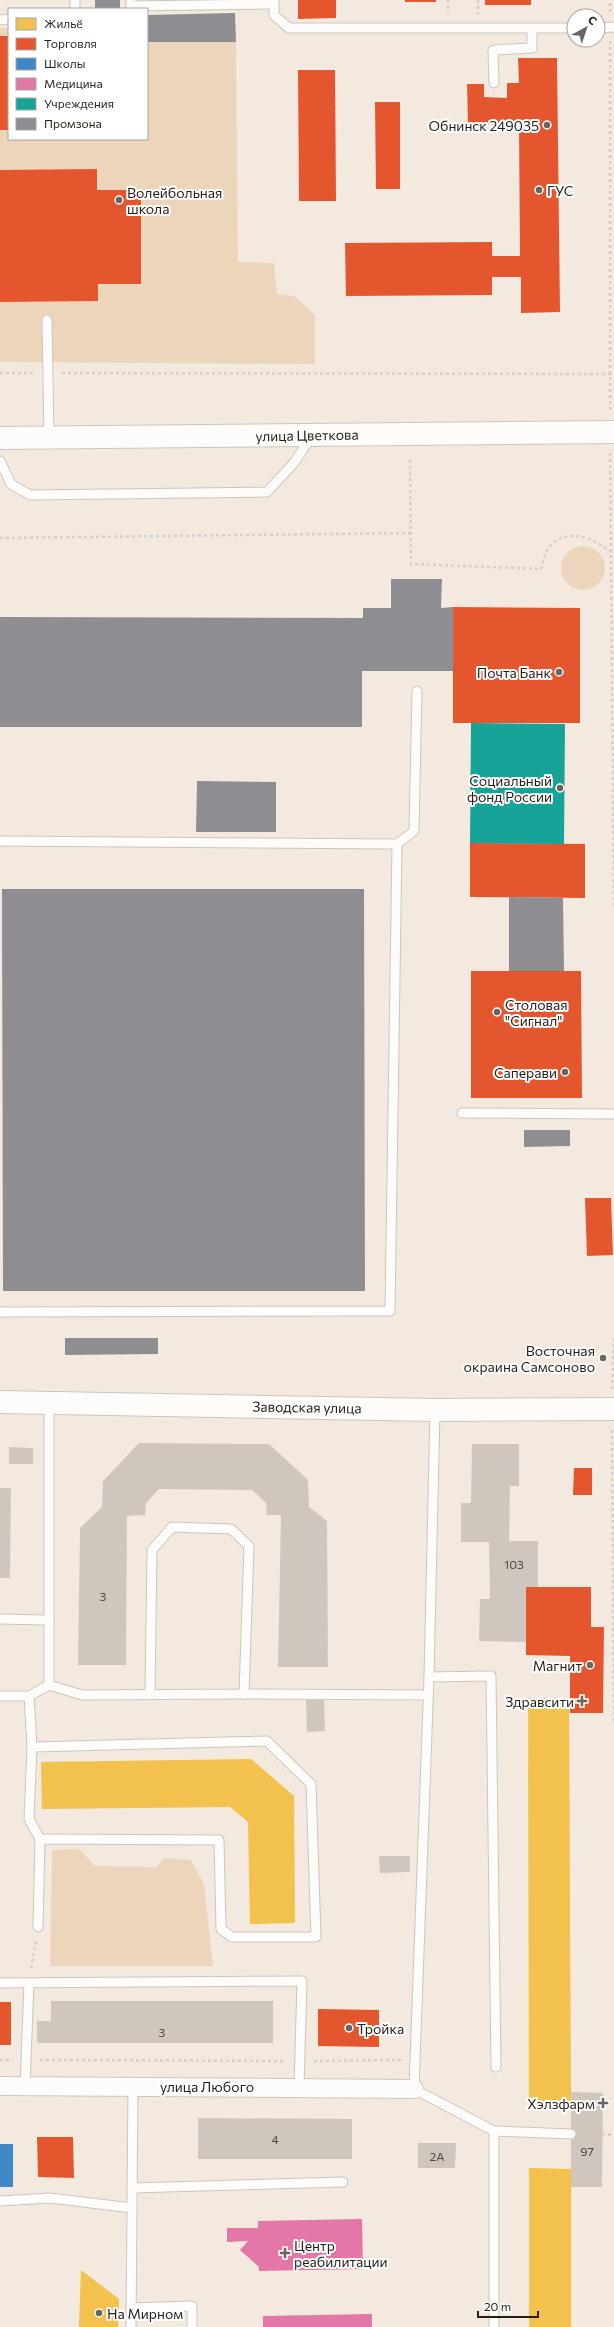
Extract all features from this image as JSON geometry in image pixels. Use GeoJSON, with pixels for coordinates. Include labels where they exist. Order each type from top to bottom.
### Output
{"type":"FeatureCollection","features":[{"type":"Feature","properties":{"kind":"street","name":"улица Цветкова"},"geometry":{"type":"LineString","coordinates":[[0,438],[612,432]]}},
{"type":"Feature","properties":{"kind":"street","name":"Заводская улица"},"geometry":{"type":"LineString","coordinates":[[0,1402],[435,1410],[613,1409]]}},
{"type":"Feature","properties":{"kind":"street","name":"улица Любого"},"geometry":{"type":"LineString","coordinates":[[0,2086],[414,2089]]}},
{"type":"Feature","properties":{"kind":"lane"},"geometry":{"type":"LineString","coordinates":[[131,0],[132,6],[274,2],[274,15],[289,28],[566,28]]}},
{"type":"Feature","properties":{"kind":"lane"},"geometry":{"type":"LineString","coordinates":[[494,83],[493,50],[532,48],[532,29]]}},
{"type":"Feature","properties":{"kind":"lane"},"geometry":{"type":"LineString","coordinates":[[47,320],[49,438]]}},
{"type":"Feature","properties":{"kind":"lane"},"geometry":{"type":"LineString","coordinates":[[0,460],[11,484],[30,494],[267,492],[293,464],[313,435]]}},
{"type":"Feature","properties":{"kind":"lane"},"geometry":{"type":"LineString","coordinates":[[0,841],[397,844],[414,831],[417,691]]}},
{"type":"Feature","properties":{"kind":"lane"},"geometry":{"type":"LineString","coordinates":[[0,1312],[390,1311],[397,844]]}},
{"type":"Feature","properties":{"kind":"lane"},"geometry":{"type":"LineString","coordinates":[[462,1113],[614,1114]]}},
{"type":"Feature","properties":{"kind":"lane"},"geometry":{"type":"LineString","coordinates":[[49,1402],[49,1685]]}},
{"type":"Feature","properties":{"kind":"lane"},"geometry":{"type":"LineString","coordinates":[[435,1410],[429,1677],[414,2089],[494,2131],[571,2134]]}},
{"type":"Feature","properties":{"kind":"lane"},"geometry":{"type":"LineString","coordinates":[[150,1695],[152,1550],[172,1527],[231,1529],[249,1546],[244,1694]]}},
{"type":"Feature","properties":{"kind":"lane"},"geometry":{"type":"LineString","coordinates":[[0,1619],[49,1620]]}},
{"type":"Feature","properties":{"kind":"lane"},"geometry":{"type":"LineString","coordinates":[[429,1677],[491,1676],[496,2067]]}},
{"type":"Feature","properties":{"kind":"lane"},"geometry":{"type":"LineString","coordinates":[[0,1696],[29,1696],[49,1685],[82,1695],[428,1695]]}},
{"type":"Feature","properties":{"kind":"lane"},"geometry":{"type":"LineString","coordinates":[[29,1696],[32,1747],[29,1819],[40,1839],[38,1927]]}},
{"type":"Feature","properties":{"kind":"lane"},"geometry":{"type":"LineString","coordinates":[[32,1747],[267,1740],[311,1784],[316,1936],[232,1937],[221,1929],[219,1840],[40,1839]]}},
{"type":"Feature","properties":{"kind":"lane"},"geometry":{"type":"LineString","coordinates":[[0,1983],[302,1980],[299,2087]]}},
{"type":"Feature","properties":{"kind":"lane"},"geometry":{"type":"LineString","coordinates":[[25,2086],[29,1983]]}},
{"type":"Feature","properties":{"kind":"lane"},"geometry":{"type":"LineString","coordinates":[[131,2327],[133,2086]]}},
{"type":"Feature","properties":{"kind":"lane"},"geometry":{"type":"LineString","coordinates":[[494,2131],[494,2327]]}},
{"type":"Feature","properties":{"kind":"lane"},"geometry":{"type":"LineString","coordinates":[[132,2188],[344,2182]]}},
{"type":"Feature","properties":{"kind":"lane"},"geometry":{"type":"LineString","coordinates":[[0,2200],[50,2198],[132,2208]]}},
{"type":"Feature","properties":{"kind":"lane"},"geometry":{"type":"LineString","coordinates":[[131,2308],[192,2306],[192,2327]]}},
{"type":"Feature","properties":{"kind":"path"},"geometry":{"type":"LineString","coordinates":[[610,0],[612,27],[610,374],[613,524],[611,552],[614,909]]}},
{"type":"Feature","properties":{"kind":"path"},"geometry":{"type":"LineString","coordinates":[[0,373],[614,374]]}},
{"type":"Feature","properties":{"kind":"path"},"geometry":{"type":"LineString","coordinates":[[410,460],[411,564],[541,569],[549,547],[563,537],[580,536],[596,541],[611,552]]}},
{"type":"Feature","properties":{"kind":"path"},"geometry":{"type":"LineString","coordinates":[[0,538],[411,533]]}},
{"type":"Feature","properties":{"kind":"path"},"geometry":{"type":"LineString","coordinates":[[614,1338],[614,1723]]}},
{"type":"Feature","properties":{"kind":"path"},"geometry":{"type":"LineString","coordinates":[[29,1983],[38,1927]]}},
{"type":"Feature","properties":{"kind":"path"},"geometry":{"type":"LineString","coordinates":[[0,2060],[414,2060]]}},
{"type":"Feature","properties":{"kind":"path"},"geometry":{"type":"LineString","coordinates":[[602,2134],[614,2134]]}},
{"type":"Feature","properties":{"kind":"shaded area","name":"Волейбольная школа"},"geometry":{"type":"Polygon","coordinates":[[[0,28],[8,28],[8,140],[148,140],[148,42],[236,42],[238,262],[274,263],[277,294],[294,296],[315,315],[315,364],[0,362],[0,28]]]}},
{"type":"Feature","properties":{"kind":"shaded area"},"geometry":{"type":"Polygon","coordinates":[[[583,546],[595,550],[601,556],[605,568],[601,580],[595,586],[583,590],[571,586],[565,580],[561,568],[565,556],[571,550],[583,546]]]}},
{"type":"Feature","properties":{"kind":"shaded area"},"geometry":{"type":"Polygon","coordinates":[[[79,1849],[95,1866],[157,1867],[164,1858],[191,1860],[204,1884],[213,1966],[50,1966],[52,1850],[79,1849]]]}},
{"type":"Feature","properties":{"kind":"building: Жильё"},"geometry":{"type":"Polygon","coordinates":[[[528,1698],[569,1698],[571,2109],[529,2109],[528,1698]]]}},
{"type":"Feature","properties":{"kind":"building: Жильё"},"geometry":{"type":"Polygon","coordinates":[[[251,1759],[294,1796],[295,1923],[250,1924],[248,1822],[230,1807],[42,1809],[41,1762],[251,1759]]]}},
{"type":"Feature","properties":{"kind":"building: Жильё"},"geometry":{"type":"Polygon","coordinates":[[[529,2168],[571,2169],[571,2327],[529,2327],[529,2168]]]}},
{"type":"Feature","properties":{"kind":"building: Жильё","name":"На Мирном"},"geometry":{"type":"Polygon","coordinates":[[[81,2270],[119,2299],[118,2327],[79,2327],[81,2270]]]}},
{"type":"Feature","properties":{"kind":"building: Торговля"},"geometry":{"type":"Polygon","coordinates":[[[298,0],[336,0],[336,18],[298,19],[298,0]]]}},
{"type":"Feature","properties":{"kind":"building: Торговля"},"geometry":{"type":"Polygon","coordinates":[[[405,0],[436,0],[436,2],[405,2],[405,0]]]}},
{"type":"Feature","properties":{"kind":"building: Торговля"},"geometry":{"type":"Polygon","coordinates":[[[485,0],[531,0],[531,5],[485,5],[485,0]]]}},
{"type":"Feature","properties":{"kind":"building: Торговля"},"geometry":{"type":"Polygon","coordinates":[[[0,36],[8,36],[8,130],[0,130],[0,36]]]}},
{"type":"Feature","properties":{"kind":"building: Торговля"},"geometry":{"type":"Polygon","coordinates":[[[518,58],[557,58],[560,312],[521,313],[521,277],[492,277],[492,295],[346,296],[345,243],[492,242],[492,256],[520,256],[519,124],[468,125],[467,84],[484,84],[484,97],[507,98],[507,83],[519,83],[518,58]]]}},
{"type":"Feature","properties":{"kind":"building: Торговля"},"geometry":{"type":"Polygon","coordinates":[[[298,70],[335,70],[336,201],[299,201],[298,70]]]}},
{"type":"Feature","properties":{"kind":"building: Торговля"},"geometry":{"type":"Polygon","coordinates":[[[375,102],[400,102],[400,189],[376,189],[375,102]]]}},
{"type":"Feature","properties":{"kind":"building: Торговля"},"geometry":{"type":"Polygon","coordinates":[[[97,169],[97,190],[141,190],[141,284],[98,284],[98,301],[0,302],[0,170],[97,169]]]}},
{"type":"Feature","properties":{"kind":"building: Торговля"},"geometry":{"type":"Polygon","coordinates":[[[453,607],[580,608],[580,723],[453,723],[453,607]]]}},
{"type":"Feature","properties":{"kind":"building: Торговля"},"geometry":{"type":"Polygon","coordinates":[[[470,843],[585,844],[585,898],[470,897],[470,843]]]}},
{"type":"Feature","properties":{"kind":"building: Торговля"},"geometry":{"type":"Polygon","coordinates":[[[471,971],[581,971],[582,1098],[471,1098],[471,971]]]}},
{"type":"Feature","properties":{"kind":"building: Торговля"},"geometry":{"type":"Polygon","coordinates":[[[585,1198],[611,1198],[613,1255],[587,1256],[585,1198]]]}},
{"type":"Feature","properties":{"kind":"building: Торговля"},"geometry":{"type":"Polygon","coordinates":[[[574,1468],[592,1468],[592,1495],[573,1495],[574,1468]]]}},
{"type":"Feature","properties":{"kind":"building: Торговля"},"geometry":{"type":"Polygon","coordinates":[[[526,1587],[591,1587],[591,1627],[604,1627],[603,1713],[570,1713],[570,1656],[526,1655],[526,1587]]]}},
{"type":"Feature","properties":{"kind":"building: Торговля"},"geometry":{"type":"Polygon","coordinates":[[[0,2002],[11,2002],[11,2045],[0,2045],[0,2002]]]}},
{"type":"Feature","properties":{"kind":"building: Торговля","name":"Тройка"},"geometry":{"type":"Polygon","coordinates":[[[318,2009],[379,2010],[379,2047],[318,2046],[318,2009]]]}},
{"type":"Feature","properties":{"kind":"building: Торговля"},"geometry":{"type":"Polygon","coordinates":[[[37,2137],[73,2137],[74,2178],[38,2177],[37,2137]]]}},
{"type":"Feature","properties":{"kind":"building: Школы"},"geometry":{"type":"Polygon","coordinates":[[[0,2144],[13,2144],[13,2187],[0,2187],[0,2144]]]}},
{"type":"Feature","properties":{"kind":"building: Медицина"},"geometry":{"type":"Polygon","coordinates":[[[362,2219],[363,2269],[259,2271],[259,2267],[240,2250],[248,2241],[227,2242],[227,2228],[258,2228],[258,2221],[362,2219]]]}},
{"type":"Feature","properties":{"kind":"building: Медицина"},"geometry":{"type":"Polygon","coordinates":[[[372,2314],[372,2327],[263,2327],[263,2316],[372,2314]]]}},
{"type":"Feature","properties":{"kind":"building: Учреждения"},"geometry":{"type":"Polygon","coordinates":[[[471,723],[565,724],[564,844],[470,843],[471,723]]]}},
{"type":"Feature","properties":{"kind":"building: Промзона"},"geometry":{"type":"Polygon","coordinates":[[[95,0],[120,0],[120,8],[95,8],[95,0]]]}},
{"type":"Feature","properties":{"kind":"building: Промзона"},"geometry":{"type":"Polygon","coordinates":[[[235,13],[236,42],[148,42],[148,15],[235,13]]]}},
{"type":"Feature","properties":{"kind":"building: Промзона"},"geometry":{"type":"Polygon","coordinates":[[[391,579],[442,579],[441,608],[453,607],[453,671],[362,671],[362,727],[0,727],[0,617],[363,618],[363,608],[391,608],[391,579]]]}},
{"type":"Feature","properties":{"kind":"building: Промзона"},"geometry":{"type":"Polygon","coordinates":[[[197,781],[276,782],[276,832],[196,832],[197,781]]]}},
{"type":"Feature","properties":{"kind":"building: Промзона"},"geometry":{"type":"Polygon","coordinates":[[[2,889],[364,889],[365,1291],[3,1291],[2,889]]]}},
{"type":"Feature","properties":{"kind":"building: Промзона"},"geometry":{"type":"Polygon","coordinates":[[[509,897],[563,898],[564,971],[509,971],[509,897]]]}},
{"type":"Feature","properties":{"kind":"building: Промзона"},"geometry":{"type":"Polygon","coordinates":[[[524,1130],[570,1130],[570,1146],[524,1147],[524,1130]]]}},
{"type":"Feature","properties":{"kind":"building: Промзона"},"geometry":{"type":"Polygon","coordinates":[[[65,1338],[158,1338],[158,1354],[65,1355],[65,1338]]]}},
{"type":"Feature","properties":{"kind":"building: Прочее"},"geometry":{"type":"Polygon","coordinates":[[[139,1443],[269,1444],[308,1480],[309,1507],[327,1521],[328,1667],[278,1667],[281,1515],[267,1515],[266,1503],[252,1490],[159,1489],[146,1503],[145,1515],[127,1516],[126,1665],[78,1665],[80,1528],[102,1507],[103,1481],[139,1443]]]}},
{"type":"Feature","properties":{"kind":"building: Прочее"},"geometry":{"type":"Polygon","coordinates":[[[472,1444],[519,1444],[519,1486],[510,1486],[509,1541],[538,1541],[538,1587],[526,1587],[526,1642],[479,1641],[480,1599],[490,1599],[489,1542],[461,1542],[461,1503],[471,1503],[472,1444]]]}},
{"type":"Feature","properties":{"kind":"building: Прочее"},"geometry":{"type":"Polygon","coordinates":[[[9,1447],[33,1448],[33,1464],[9,1464],[9,1447]]]}},
{"type":"Feature","properties":{"kind":"building: Прочее"},"geometry":{"type":"Polygon","coordinates":[[[0,1488],[11,1488],[10,1578],[0,1578],[0,1488]]]}},
{"type":"Feature","properties":{"kind":"building: Прочее"},"geometry":{"type":"Polygon","coordinates":[[[306,1700],[324,1700],[325,1731],[307,1732],[306,1700]]]}},
{"type":"Feature","properties":{"kind":"building: Прочее"},"geometry":{"type":"Polygon","coordinates":[[[379,1856],[410,1856],[410,1872],[380,1873],[379,1856]]]}},
{"type":"Feature","properties":{"kind":"building: Прочее"},"geometry":{"type":"Polygon","coordinates":[[[51,2001],[273,2001],[273,2043],[37,2043],[37,2021],[51,2021],[51,2001]]]}},
{"type":"Feature","properties":{"kind":"building: Прочее"},"geometry":{"type":"Polygon","coordinates":[[[571,2092],[603,2093],[602,2187],[571,2187],[571,2092]]]}},
{"type":"Feature","properties":{"kind":"building: Прочее"},"geometry":{"type":"Polygon","coordinates":[[[198,2118],[352,2119],[352,2159],[198,2159],[198,2118]]]}},
{"type":"Feature","properties":{"kind":"building: Прочее"},"geometry":{"type":"Polygon","coordinates":[[[418,2143],[456,2143],[455,2168],[418,2168],[418,2143]]]}},
{"type":"Feature","properties":{"kind":"place","name":"Обнинск 249035"},"geometry":{"type":"Point","coordinates":[547,125]}},
{"type":"Feature","properties":{"kind":"place","name":"ГУС"},"geometry":{"type":"Point","coordinates":[539,190]}},
{"type":"Feature","properties":{"kind":"place","name":"Волейбольная школа"},"geometry":{"type":"Point","coordinates":[119,200]}},
{"type":"Feature","properties":{"kind":"place","name":"Почта Банк"},"geometry":{"type":"Point","coordinates":[559,672]}},
{"type":"Feature","properties":{"kind":"place","name":"Социальный фонд России"},"geometry":{"type":"Point","coordinates":[560,788]}},
{"type":"Feature","properties":{"kind":"place","name":"Столовая \"Сигнал\""},"geometry":{"type":"Point","coordinates":[497,1012]}},
{"type":"Feature","properties":{"kind":"place","name":"Саперави"},"geometry":{"type":"Point","coordinates":[565,1072]}},
{"type":"Feature","properties":{"kind":"place","name":"Восточная окраина Самсоново"},"geometry":{"type":"Point","coordinates":[603,1358]}},
{"type":"Feature","properties":{"kind":"place","name":"Магнит"},"geometry":{"type":"Point","coordinates":[590,1665]}},
{"type":"Feature","properties":{"kind":"place","name":"Здравсити"},"geometry":{"type":"Point","coordinates":[582,1701]}},
{"type":"Feature","properties":{"kind":"place","name":"Тройка"},"geometry":{"type":"Point","coordinates":[349,2028]}},
{"type":"Feature","properties":{"kind":"place","name":"Хэлзфарм"},"geometry":{"type":"Point","coordinates":[603,2103]}},
{"type":"Feature","properties":{"kind":"place","name":"Центр реабилитации"},"geometry":{"type":"Point","coordinates":[285,2253]}},
{"type":"Feature","properties":{"kind":"place","name":"На Мирном"},"geometry":{"type":"Point","coordinates":[99,2313]}}]}
